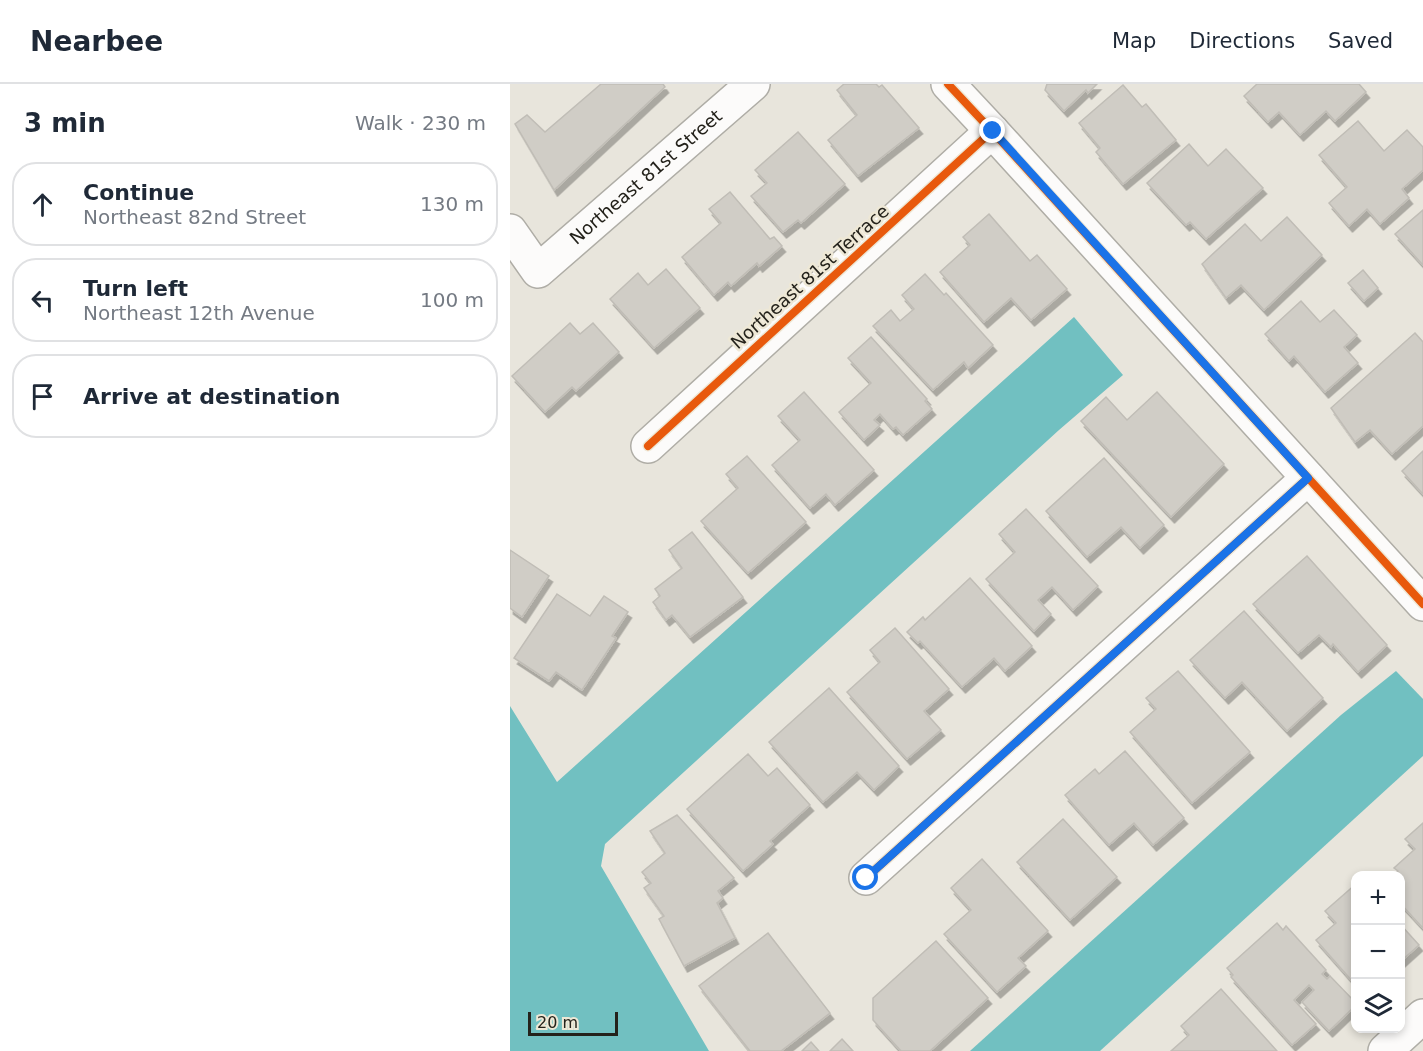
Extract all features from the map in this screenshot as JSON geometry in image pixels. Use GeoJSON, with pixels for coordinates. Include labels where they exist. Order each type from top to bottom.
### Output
{"type":"FeatureCollection","features":[{"type":"Feature","properties":{"kind":"street","name":"Northeast 81st Street"},"geometry":{"type":"LineString","coordinates":[[510,231],[538,271],[753,84]]}},
{"type":"Feature","properties":{"kind":"street"},"geometry":{"type":"LineString","coordinates":[[948,84],[1423,604]]}},
{"type":"Feature","properties":{"kind":"street","name":"Northeast 81st Terrace"},"geometry":{"type":"LineString","coordinates":[[648,446],[993,131]]}},
{"type":"Feature","properties":{"kind":"street"},"geometry":{"type":"LineString","coordinates":[[866,878],[1308,478]]}},
{"type":"Feature","properties":{"kind":"street"},"geometry":{"type":"LineString","coordinates":[[1385,1051],[1423,1016]]}},
{"type":"Feature","properties":{"kind":"water"},"geometry":{"type":"Polygon","coordinates":[[[1074,317],[1123,375],[1059,430],[605,844],[601,866],[709,1051],[510,1051],[510,706],[557,782],[1074,317]]]}},
{"type":"Feature","properties":{"kind":"water"},"geometry":{"type":"Polygon","coordinates":[[[1396,671],[1423,699],[1423,756],[1100,1051],[970,1051],[1341,715],[1396,671]]]}},
{"type":"Feature","properties":{"kind":"building"},"geometry":{"type":"Polygon","coordinates":[[[601,84],[663,84],[665,87],[554,190],[515,124],[527,115],[545,132],[601,84]]]}},
{"type":"Feature","properties":{"kind":"building"},"geometry":{"type":"Polygon","coordinates":[[[844,84],[876,84],[879,87],[882,85],[919,128],[858,176],[828,140],[857,115],[837,90],[844,84]]]}},
{"type":"Feature","properties":{"kind":"building"},"geometry":{"type":"Polygon","coordinates":[[[1047,84],[1097,84],[1088,93],[1086,90],[1064,111],[1045,90],[1047,84]]]}},
{"type":"Feature","properties":{"kind":"building"},"geometry":{"type":"Polygon","coordinates":[[[1257,84],[1359,84],[1366,92],[1335,121],[1326,111],[1300,135],[1279,112],[1268,122],[1244,96],[1257,84]]]}},
{"type":"Feature","properties":{"kind":"building"},"geometry":{"type":"Polygon","coordinates":[[[1123,85],[1142,107],[1146,104],[1176,140],[1123,184],[1096,152],[1100,148],[1079,123],[1123,85]]]}},
{"type":"Feature","properties":{"kind":"building"},"geometry":{"type":"Polygon","coordinates":[[[1358,121],[1384,151],[1407,130],[1423,147],[1423,170],[1402,189],[1409,198],[1380,224],[1367,209],[1349,226],[1329,203],[1347,187],[1319,155],[1358,121]]]}},
{"type":"Feature","properties":{"kind":"building"},"geometry":{"type":"Polygon","coordinates":[[[798,132],[845,184],[801,223],[798,220],[783,232],[751,196],[767,183],[755,170],[798,132]]]}},
{"type":"Feature","properties":{"kind":"building"},"geometry":{"type":"Polygon","coordinates":[[[1189,144],[1208,166],[1226,149],[1263,188],[1206,239],[1190,222],[1186,225],[1147,183],[1189,144]]]}},
{"type":"Feature","properties":{"kind":"building"},"geometry":{"type":"Polygon","coordinates":[[[730,192],[770,239],[774,237],[782,246],[759,266],[757,263],[731,286],[728,282],[714,295],[682,257],[721,223],[709,209],[730,192]]]}},
{"type":"Feature","properties":{"kind":"building"},"geometry":{"type":"Polygon","coordinates":[[[1423,210],[1423,265],[1395,234],[1423,210]]]}},
{"type":"Feature","properties":{"kind":"building"},"geometry":{"type":"Polygon","coordinates":[[[989,214],[1030,261],[1037,255],[1067,289],[1031,320],[1011,298],[984,322],[940,272],[970,245],[963,237],[989,214]]]}},
{"type":"Feature","properties":{"kind":"building"},"geometry":{"type":"Polygon","coordinates":[[[1287,217],[1322,255],[1264,310],[1241,285],[1226,298],[1202,264],[1245,224],[1261,241],[1287,217]]]}},
{"type":"Feature","properties":{"kind":"building"},"geometry":{"type":"Polygon","coordinates":[[[666,269],[700,308],[654,348],[610,299],[638,273],[648,285],[666,269]]]}},
{"type":"Feature","properties":{"kind":"building"},"geometry":{"type":"Polygon","coordinates":[[[1363,270],[1378,288],[1364,301],[1348,283],[1363,270]]]}},
{"type":"Feature","properties":{"kind":"building"},"geometry":{"type":"Polygon","coordinates":[[[925,274],[944,295],[946,293],[993,345],[968,368],[964,362],[933,390],[873,326],[891,310],[900,321],[914,309],[902,295],[925,274]]]}},
{"type":"Feature","properties":{"kind":"building"},"geometry":{"type":"Polygon","coordinates":[[[1301,301],[1320,322],[1334,310],[1357,335],[1344,347],[1358,363],[1325,392],[1294,356],[1289,361],[1265,334],[1301,301]]]}},
{"type":"Feature","properties":{"kind":"building"},"geometry":{"type":"Polygon","coordinates":[[[570,323],[580,334],[593,323],[619,352],[576,391],[572,387],[545,412],[512,376],[570,323]]]}},
{"type":"Feature","properties":{"kind":"building"},"geometry":{"type":"Polygon","coordinates":[[[1415,333],[1423,342],[1423,426],[1392,454],[1370,430],[1355,442],[1331,408],[1415,333]]]}},
{"type":"Feature","properties":{"kind":"building"},"geometry":{"type":"Polygon","coordinates":[[[871,337],[927,399],[925,401],[932,409],[903,435],[896,427],[893,429],[880,414],[874,420],[880,425],[864,440],[839,412],[871,383],[848,358],[871,337]]]}},
{"type":"Feature","properties":{"kind":"building"},"geometry":{"type":"Polygon","coordinates":[[[804,392],[874,470],[835,505],[826,494],[810,508],[772,465],[800,440],[778,416],[804,392]]]}},
{"type":"Feature","properties":{"kind":"building"},"geometry":{"type":"Polygon","coordinates":[[[1157,392],[1224,464],[1171,517],[1081,421],[1106,397],[1127,420],[1157,392]]]}},
{"type":"Feature","properties":{"kind":"building"},"geometry":{"type":"Polygon","coordinates":[[[1423,451],[1423,494],[1402,471],[1423,451]]]}},
{"type":"Feature","properties":{"kind":"building"},"geometry":{"type":"Polygon","coordinates":[[[747,456],[806,522],[748,573],[701,521],[738,488],[726,474],[747,456]]]}},
{"type":"Feature","properties":{"kind":"building"},"geometry":{"type":"Polygon","coordinates":[[[1104,458],[1164,525],[1140,548],[1121,527],[1087,557],[1046,511],[1104,458]]]}},
{"type":"Feature","properties":{"kind":"building"},"geometry":{"type":"Polygon","coordinates":[[[1026,509],[1098,586],[1073,610],[1052,587],[1038,600],[1051,614],[1034,631],[986,579],[1015,552],[999,534],[1026,509]]]}},
{"type":"Feature","properties":{"kind":"building"},"geometry":{"type":"Polygon","coordinates":[[[692,532],[743,597],[690,637],[672,615],[666,620],[653,602],[660,596],[655,589],[682,568],[669,550],[692,532]]]}},
{"type":"Feature","properties":{"kind":"building"},"geometry":{"type":"Polygon","coordinates":[[[510,550],[549,576],[522,617],[510,608],[510,550]]]}},
{"type":"Feature","properties":{"kind":"building"},"geometry":{"type":"Polygon","coordinates":[[[1307,556],[1387,645],[1358,672],[1333,644],[1331,647],[1319,635],[1298,653],[1253,604],[1307,556]]]}},
{"type":"Feature","properties":{"kind":"building"},"geometry":{"type":"Polygon","coordinates":[[[970,578],[1032,646],[1005,671],[994,658],[962,687],[920,641],[918,643],[907,632],[923,617],[925,620],[970,578]]]}},
{"type":"Feature","properties":{"kind":"building"},"geometry":{"type":"Polygon","coordinates":[[[557,594],[590,616],[604,596],[628,612],[612,636],[616,638],[582,690],[556,672],[549,681],[514,658],[557,594]]]}},
{"type":"Feature","properties":{"kind":"building"},"geometry":{"type":"Polygon","coordinates":[[[1244,611],[1323,698],[1287,731],[1242,682],[1225,698],[1190,660],[1244,611]]]}},
{"type":"Feature","properties":{"kind":"building"},"geometry":{"type":"Polygon","coordinates":[[[895,628],[949,689],[924,711],[941,730],[907,759],[847,692],[880,662],[870,650],[895,628]]]}},
{"type":"Feature","properties":{"kind":"building"},"geometry":{"type":"Polygon","coordinates":[[[1178,671],[1250,752],[1192,803],[1130,732],[1156,709],[1146,698],[1178,671]]]}},
{"type":"Feature","properties":{"kind":"building"},"geometry":{"type":"Polygon","coordinates":[[[829,688],[899,766],[874,790],[857,772],[823,802],[769,742],[829,688]]]}},
{"type":"Feature","properties":{"kind":"building"},"geometry":{"type":"Polygon","coordinates":[[[1125,751],[1184,818],[1153,845],[1134,823],[1109,845],[1065,795],[1095,769],[1099,774],[1125,751]]]}},
{"type":"Feature","properties":{"kind":"building"},"geometry":{"type":"Polygon","coordinates":[[[748,754],[768,776],[777,768],[810,805],[770,841],[773,844],[743,871],[687,809],[748,754]]]}},
{"type":"Feature","properties":{"kind":"building"},"geometry":{"type":"Polygon","coordinates":[[[677,815],[734,878],[718,891],[723,898],[717,903],[735,938],[684,966],[659,919],[664,916],[644,888],[651,883],[642,872],[665,853],[650,831],[677,815]]]}},
{"type":"Feature","properties":{"kind":"building"},"geometry":{"type":"Polygon","coordinates":[[[1063,819],[1117,877],[1070,920],[1017,862],[1063,819]]]}},
{"type":"Feature","properties":{"kind":"building"},"geometry":{"type":"Polygon","coordinates":[[[1423,823],[1423,928],[1405,908],[1405,871],[1398,871],[1394,868],[1415,849],[1405,839],[1423,823]]]}},
{"type":"Feature","properties":{"kind":"building"},"geometry":{"type":"Polygon","coordinates":[[[982,859],[1048,931],[1018,958],[1026,966],[997,992],[944,934],[971,910],[951,888],[982,859]]]}},
{"type":"Feature","properties":{"kind":"building"},"geometry":{"type":"Polygon","coordinates":[[[1351,888],[1351,980],[1316,940],[1336,923],[1325,911],[1351,888]]]}},
{"type":"Feature","properties":{"kind":"building"},"geometry":{"type":"Polygon","coordinates":[[[1277,923],[1283,930],[1286,926],[1326,970],[1322,974],[1327,979],[1330,976],[1351,998],[1351,1010],[1329,1031],[1302,1002],[1314,990],[1309,985],[1294,1000],[1316,1024],[1292,1045],[1231,977],[1233,975],[1227,968],[1277,923]]]}},
{"type":"Feature","properties":{"kind":"building"},"geometry":{"type":"Polygon","coordinates":[[[1405,930],[1419,945],[1405,958],[1405,930]]]}},
{"type":"Feature","properties":{"kind":"building"},"geometry":{"type":"Polygon","coordinates":[[[768,933],[830,1013],[781,1051],[750,1051],[699,986],[768,933]]]}},
{"type":"Feature","properties":{"kind":"building"},"geometry":{"type":"Polygon","coordinates":[[[936,941],[988,998],[930,1051],[901,1051],[873,1020],[873,998],[936,941]]]}},
{"type":"Feature","properties":{"kind":"building"},"geometry":{"type":"Polygon","coordinates":[[[1221,989],[1277,1051],[1171,1051],[1189,1035],[1181,1026],[1221,989]]]}},
{"type":"Feature","properties":{"kind":"building"},"geometry":{"type":"Polygon","coordinates":[[[842,1039],[853,1051],[830,1051],[842,1039]]]}},
{"type":"Feature","properties":{"kind":"building"},"geometry":{"type":"Polygon","coordinates":[[[811,1042],[819,1051],[802,1051],[811,1042]]]}},
{"type":"Feature","properties":{"kind":"cycle path"},"geometry":{"type":"LineString","coordinates":[[948,84],[1423,604]]}},
{"type":"Feature","properties":{"kind":"cycle path"},"geometry":{"type":"LineString","coordinates":[[648,446],[992,131]]}},
{"type":"Feature","properties":{"kind":"cycle path"},"geometry":{"type":"LineString","coordinates":[[866,878],[1308,478]]}},
{"type":"Feature","properties":{"kind":"route"},"geometry":{"type":"LineString","coordinates":[[866,878],[1308,478],[993,131]]}}]}
